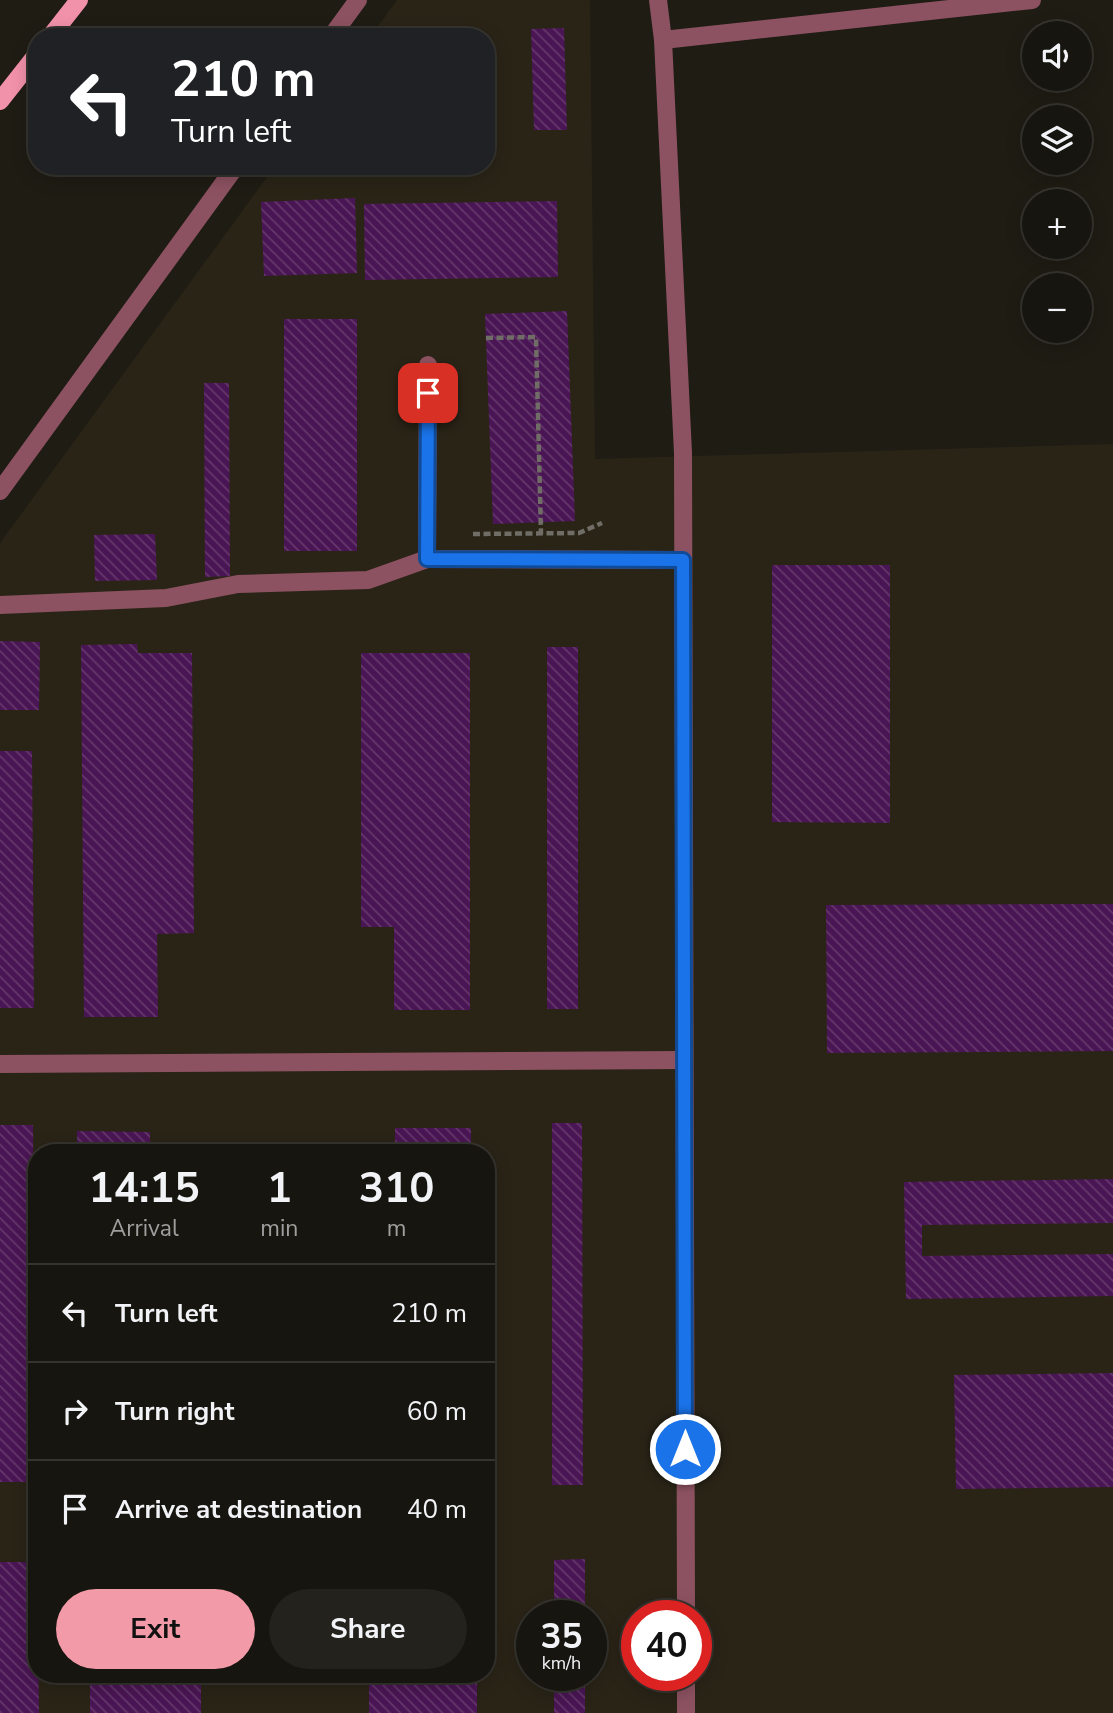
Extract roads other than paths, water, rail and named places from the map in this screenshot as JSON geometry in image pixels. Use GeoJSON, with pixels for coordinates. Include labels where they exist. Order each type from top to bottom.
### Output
{"type":"FeatureCollection","features":[{"type":"Feature","properties":{"kind":"main road"},"geometry":{"type":"LineString","coordinates":[[57,28],[79,0]]}},
{"type":"Feature","properties":{"kind":"main road"},"geometry":{"type":"LineString","coordinates":[[0,101],[28,65]]}},
{"type":"Feature","properties":{"kind":"street"},"geometry":{"type":"LineString","coordinates":[[338,28],[358,0]]}},
{"type":"Feature","properties":{"kind":"street"},"geometry":{"type":"LineString","coordinates":[[658,0],[663,40],[683,453],[686,1600]]}},
{"type":"Feature","properties":{"kind":"street"},"geometry":{"type":"LineString","coordinates":[[663,40],[904,7],[1032,0]]}},
{"type":"Feature","properties":{"kind":"street"},"geometry":{"type":"LineString","coordinates":[[0,491],[229,175]]}},
{"type":"Feature","properties":{"kind":"street"},"geometry":{"type":"LineString","coordinates":[[427,559],[428,365]]}},
{"type":"Feature","properties":{"kind":"street"},"geometry":{"type":"LineString","coordinates":[[0,605],[166,598],[238,584],[368,580],[427,559],[683,560]]}},
{"type":"Feature","properties":{"kind":"street"},"geometry":{"type":"LineString","coordinates":[[0,1065],[684,1060]]}},
{"type":"Feature","properties":{"kind":"street"},"geometry":{"type":"LineString","coordinates":[[686,1691],[686,1713]]}}]}
